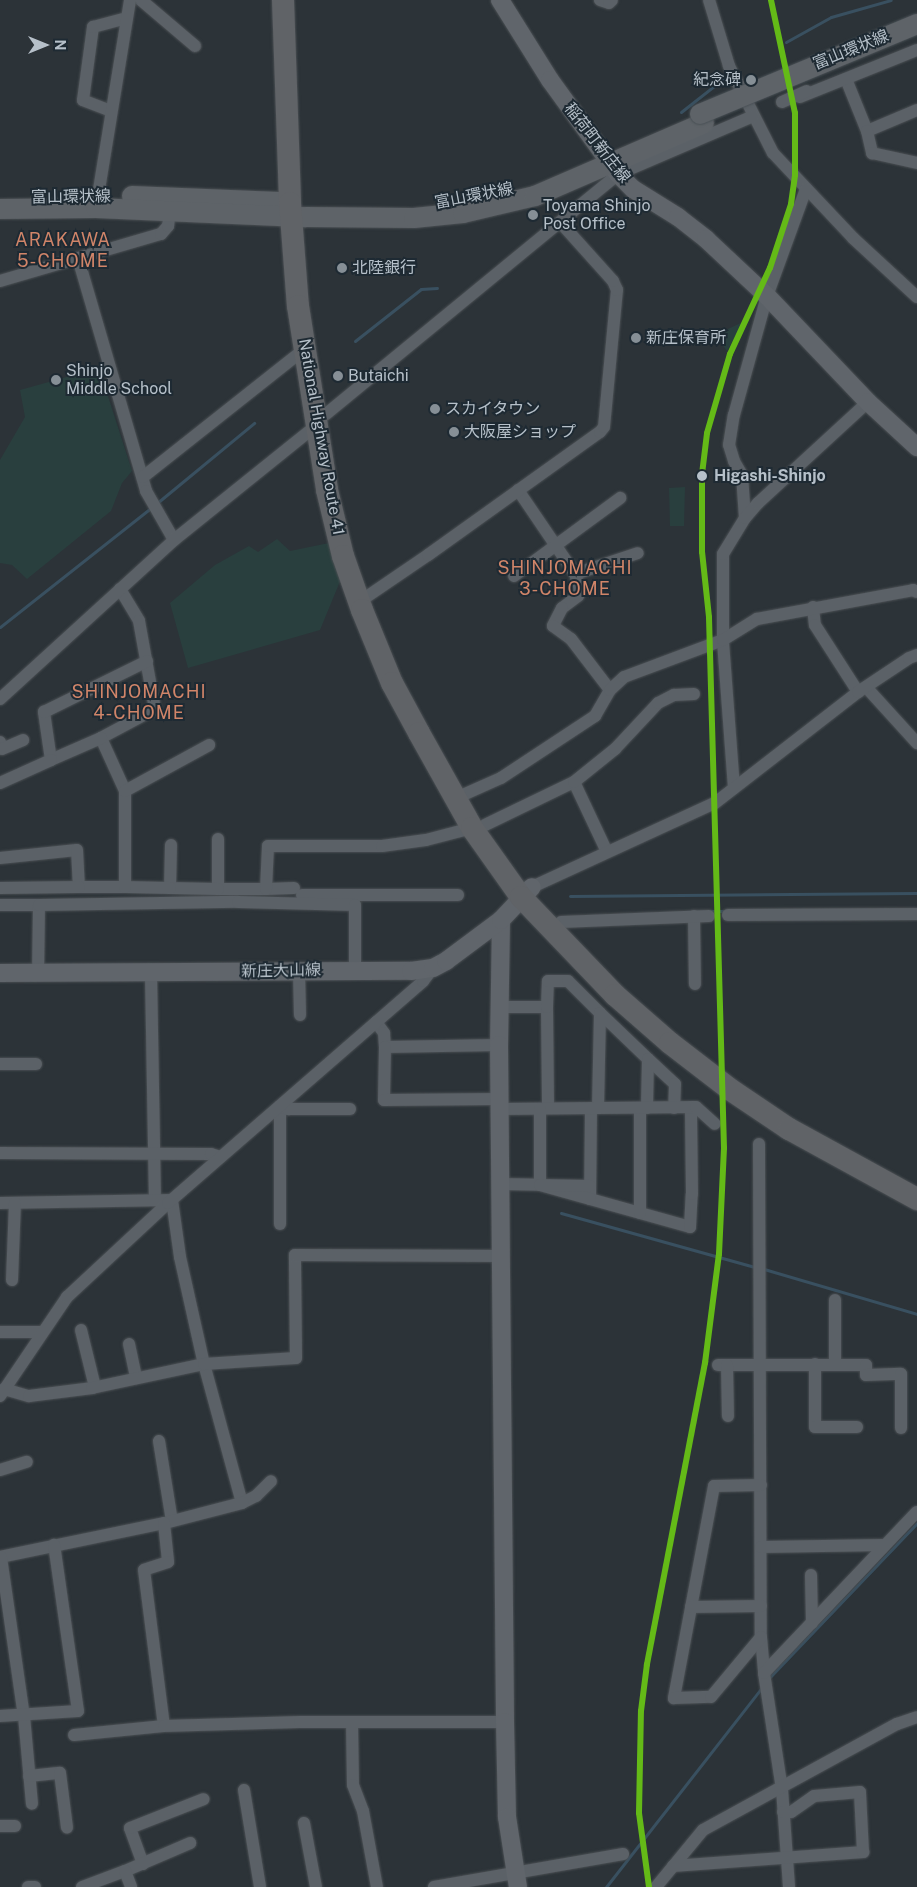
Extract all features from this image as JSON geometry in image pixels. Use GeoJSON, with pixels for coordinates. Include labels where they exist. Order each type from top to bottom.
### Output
{"type":"FeatureCollection","features":[{"type":"Feature","properties":{"kind":"highway","name":"National Highway Route 41"},"geometry":{"type":"LineString","coordinates":[[283,0],[309,346],[321,420],[355,552],[363,596],[392,683],[478,827],[527,892],[615,995],[670,1044],[731,1090],[789,1129],[917,1199]]}},
{"type":"Feature","properties":{"kind":"highway","name":"National Highway Route 41"},"geometry":{"type":"LineString","coordinates":[[295,0],[298,210]]}},
{"type":"Feature","properties":{"kind":"highway","name":"National Highway Route 41"},"geometry":{"type":"LineString","coordinates":[[363,596],[402,678],[465,794],[478,827]]}},
{"type":"Feature","properties":{"kind":"highway","name":"National Highway Route 41"},"geometry":{"type":"LineString","coordinates":[[527,892],[561,922],[573,944],[676,1035],[737,1082],[793,1120],[917,1188]]}},
{"type":"Feature","properties":{"kind":"main road","name":"稲荷町新庄線"},"geometry":{"type":"LineString","coordinates":[[500,0],[550,80],[611,164],[633,189],[678,217],[706,239],[767,296],[868,402],[917,447]]}},
{"type":"Feature","properties":{"kind":"main road","name":"富山環状線"},"geometry":{"type":"LineString","coordinates":[[0,198],[96,202],[170,211],[411,207],[454,202],[611,164],[702,119],[917,24]]}},
{"type":"Feature","properties":{"kind":"main road","name":"富山環状線"},"geometry":{"type":"LineString","coordinates":[[702,119],[917,36]]}},
{"type":"Feature","properties":{"kind":"main road","name":"富山環状線"},"geometry":{"type":"LineString","coordinates":[[0,209],[172,196],[298,210]]}},
{"type":"Feature","properties":{"kind":"main road","name":"新庄大山線"},"geometry":{"type":"LineString","coordinates":[[0,973],[411,971],[433,968],[446,961],[501,920],[527,892]]}},
{"type":"Feature","properties":{"kind":"main road"},"geometry":{"type":"LineString","coordinates":[[501,920],[499,1045],[505,1722],[507,1817],[517,1880]]}},
{"type":"Feature","properties":{"kind":"street"},"geometry":{"type":"LineString","coordinates":[[96,202],[130,0]]}},
{"type":"Feature","properties":{"kind":"street"},"geometry":{"type":"LineString","coordinates":[[141,0],[195,46]]}},
{"type":"Feature","properties":{"kind":"street"},"geometry":{"type":"LineString","coordinates":[[600,0],[609,2],[612,0]]}},
{"type":"Feature","properties":{"kind":"street"},"geometry":{"type":"LineString","coordinates":[[710,0],[729,66],[773,153],[853,238],[917,296]]}},
{"type":"Feature","properties":{"kind":"street"},"geometry":{"type":"LineString","coordinates":[[111,111],[83,100],[93,27],[127,18]]}},
{"type":"Feature","properties":{"kind":"street"},"geometry":{"type":"LineString","coordinates":[[800,97],[917,50]]}},
{"type":"Feature","properties":{"kind":"street"},"geometry":{"type":"LineString","coordinates":[[846,79],[867,131],[872,154],[917,163]]}},
{"type":"Feature","properties":{"kind":"street"},"geometry":{"type":"LineString","coordinates":[[782,102],[811,88]]}},
{"type":"Feature","properties":{"kind":"street"},"geometry":{"type":"LineString","coordinates":[[867,131],[917,110]]}},
{"type":"Feature","properties":{"kind":"street"},"geometry":{"type":"LineString","coordinates":[[0,699],[174,540],[560,222],[611,164],[753,116]]}},
{"type":"Feature","properties":{"kind":"street"},"geometry":{"type":"LineString","coordinates":[[745,518],[742,475],[734,461],[729,445],[734,415],[767,296],[806,189]]}},
{"type":"Feature","properties":{"kind":"street"},"geometry":{"type":"LineString","coordinates":[[0,281],[161,234],[168,226],[170,211]]}},
{"type":"Feature","properties":{"kind":"street"},"geometry":{"type":"LineString","coordinates":[[363,596],[416,554],[428,555],[600,432],[604,426],[617,290],[613,281],[560,222]]}},
{"type":"Feature","properties":{"kind":"street"},"geometry":{"type":"LineString","coordinates":[[78,258],[146,491],[174,540]]}},
{"type":"Feature","properties":{"kind":"street"},"geometry":{"type":"LineString","coordinates":[[143,477],[309,346]]}},
{"type":"Feature","properties":{"kind":"street"},"geometry":{"type":"LineString","coordinates":[[734,788],[723,640],[723,554],[745,518],[758,503],[868,402]]}},
{"type":"Feature","properties":{"kind":"street"},"geometry":{"type":"LineString","coordinates":[[518,490],[575,574],[580,589],[578,596],[562,608],[552,626],[571,639],[610,690]]}},
{"type":"Feature","properties":{"kind":"street"},"geometry":{"type":"LineString","coordinates":[[514,576],[620,498]]}},
{"type":"Feature","properties":{"kind":"street"},"geometry":{"type":"LineString","coordinates":[[575,574],[638,553]]}},
{"type":"Feature","properties":{"kind":"street"},"geometry":{"type":"LineString","coordinates":[[0,784],[101,738],[155,709],[139,621],[120,589]]}},
{"type":"Feature","properties":{"kind":"street"},"geometry":{"type":"LineString","coordinates":[[465,794],[501,778],[595,716],[610,690],[624,677],[723,640],[757,619],[813,607],[913,590],[917,592]]}},
{"type":"Feature","properties":{"kind":"street"},"geometry":{"type":"LineString","coordinates":[[813,607],[815,625],[862,690],[917,743]]}},
{"type":"Feature","properties":{"kind":"street"},"geometry":{"type":"LineString","coordinates":[[527,892],[607,852],[708,806],[862,690],[909,658],[917,655]]}},
{"type":"Feature","properties":{"kind":"street"},"geometry":{"type":"LineString","coordinates":[[51,760],[44,712],[147,661]]}},
{"type":"Feature","properties":{"kind":"street"},"geometry":{"type":"LineString","coordinates":[[266,889],[268,846],[382,846],[426,840],[478,827],[574,782],[615,749],[658,703],[674,695],[694,694]]}},
{"type":"Feature","properties":{"kind":"street"},"geometry":{"type":"LineString","coordinates":[[101,738],[125,791],[125,887]]}},
{"type":"Feature","properties":{"kind":"street"},"geometry":{"type":"LineString","coordinates":[[0,742],[2,750],[22,740]]}},
{"type":"Feature","properties":{"kind":"street"},"geometry":{"type":"LineString","coordinates":[[125,791],[209,745]]}},
{"type":"Feature","properties":{"kind":"street"},"geometry":{"type":"LineString","coordinates":[[574,782],[607,852]]}},
{"type":"Feature","properties":{"kind":"street"},"geometry":{"type":"LineString","coordinates":[[218,839],[218,889]]}},
{"type":"Feature","properties":{"kind":"street"},"geometry":{"type":"LineString","coordinates":[[170,888],[171,845]]}},
{"type":"Feature","properties":{"kind":"street"},"geometry":{"type":"LineString","coordinates":[[0,858],[77,850],[80,887]]}},
{"type":"Feature","properties":{"kind":"street"},"geometry":{"type":"LineString","coordinates":[[0,888],[266,889],[366,895],[458,895]]}},
{"type":"Feature","properties":{"kind":"street"},"geometry":{"type":"LineString","coordinates":[[0,905],[238,902],[354,905],[366,895]]}},
{"type":"Feature","properties":{"kind":"street"},"geometry":{"type":"LineString","coordinates":[[38,973],[39,905]]}},
{"type":"Feature","properties":{"kind":"street"},"geometry":{"type":"LineString","coordinates":[[354,905],[354,970]]}},
{"type":"Feature","properties":{"kind":"street"},"geometry":{"type":"LineString","coordinates":[[728,915],[917,914]]}},
{"type":"Feature","properties":{"kind":"street"},"geometry":{"type":"LineString","coordinates":[[694,916],[695,984]]}},
{"type":"Feature","properties":{"kind":"street"},"geometry":{"type":"LineString","coordinates":[[561,922],[709,916]]}},
{"type":"Feature","properties":{"kind":"street"},"geometry":{"type":"LineString","coordinates":[[433,968],[423,981],[221,1156],[67,1297],[2,1392],[29,1396],[95,1387],[204,1364],[296,1358],[295,1255],[502,1256]]}},
{"type":"Feature","properties":{"kind":"street"},"geometry":{"type":"LineString","coordinates":[[299,971],[300,1015]]}},
{"type":"Feature","properties":{"kind":"street"},"geometry":{"type":"LineString","coordinates":[[151,973],[155,1200]]}},
{"type":"Feature","properties":{"kind":"street"},"geometry":{"type":"LineString","coordinates":[[540,1185],[548,982],[568,982],[675,1084],[674,1108]]}},
{"type":"Feature","properties":{"kind":"street"},"geometry":{"type":"LineString","coordinates":[[500,1007],[547,1008]]}},
{"type":"Feature","properties":{"kind":"street"},"geometry":{"type":"LineString","coordinates":[[590,1200],[600,1013]]}},
{"type":"Feature","properties":{"kind":"street"},"geometry":{"type":"LineString","coordinates":[[376,1022],[384,1033],[384,1100],[500,1104],[544,1109],[696,1108],[716,1124]]}},
{"type":"Feature","properties":{"kind":"street"},"geometry":{"type":"LineString","coordinates":[[385,1047],[499,1045]]}},
{"type":"Feature","properties":{"kind":"street"},"geometry":{"type":"LineString","coordinates":[[640,1213],[643,1108],[648,1059]]}},
{"type":"Feature","properties":{"kind":"street"},"geometry":{"type":"LineString","coordinates":[[0,1064],[36,1064]]}},
{"type":"Feature","properties":{"kind":"street"},"geometry":{"type":"LineString","coordinates":[[280,1106],[288,1109],[350,1109]]}},
{"type":"Feature","properties":{"kind":"street"},"geometry":{"type":"LineString","coordinates":[[280,1106],[280,1224]]}},
{"type":"Feature","properties":{"kind":"street"},"geometry":{"type":"LineString","coordinates":[[540,1185],[690,1226],[692,1194],[691,1108]]}},
{"type":"Feature","properties":{"kind":"street"},"geometry":{"type":"LineString","coordinates":[[758,1144],[761,1365],[761,1637],[764,1674],[782,1789],[789,1887]]}},
{"type":"Feature","properties":{"kind":"street"},"geometry":{"type":"LineString","coordinates":[[0,1153],[155,1153],[211,1154],[221,1156]]}},
{"type":"Feature","properties":{"kind":"street"},"geometry":{"type":"LineString","coordinates":[[501,1184],[590,1186]]}},
{"type":"Feature","properties":{"kind":"street"},"geometry":{"type":"LineString","coordinates":[[0,1203],[172,1200]]}},
{"type":"Feature","properties":{"kind":"street"},"geometry":{"type":"LineString","coordinates":[[172,1200],[180,1257],[204,1364],[242,1503]]}},
{"type":"Feature","properties":{"kind":"street"},"geometry":{"type":"LineString","coordinates":[[12,1280],[15,1203]]}},
{"type":"Feature","properties":{"kind":"street"},"geometry":{"type":"LineString","coordinates":[[835,1300],[835,1365]]}},
{"type":"Feature","properties":{"kind":"street"},"geometry":{"type":"LineString","coordinates":[[81,1330],[95,1387]]}},
{"type":"Feature","properties":{"kind":"street"},"geometry":{"type":"LineString","coordinates":[[0,1332],[42,1332]]}},
{"type":"Feature","properties":{"kind":"street"},"geometry":{"type":"LineString","coordinates":[[129,1344],[136,1378]]}},
{"type":"Feature","properties":{"kind":"street"},"geometry":{"type":"LineString","coordinates":[[814,1364],[815,1427],[856,1427]]}},
{"type":"Feature","properties":{"kind":"street"},"geometry":{"type":"LineString","coordinates":[[728,1416],[722,1366],[866,1365],[866,1375],[902,1374],[902,1428]]}},
{"type":"Feature","properties":{"kind":"street"},"geometry":{"type":"LineString","coordinates":[[159,1441],[168,1522],[168,1562],[144,1570],[164,1726]]}},
{"type":"Feature","properties":{"kind":"street"},"geometry":{"type":"LineString","coordinates":[[0,1470],[27,1462]]}},
{"type":"Feature","properties":{"kind":"street"},"geometry":{"type":"LineString","coordinates":[[32,1804],[24,1716],[0,1557],[168,1522],[242,1503],[256,1496],[271,1481]]}},
{"type":"Feature","properties":{"kind":"street"},"geometry":{"type":"LineString","coordinates":[[761,1485],[714,1486],[674,1698],[711,1697],[761,1637]]}},
{"type":"Feature","properties":{"kind":"street"},"geometry":{"type":"LineString","coordinates":[[764,1674],[917,1512]]}},
{"type":"Feature","properties":{"kind":"street"},"geometry":{"type":"LineString","coordinates":[[0,1716],[24,1716],[78,1711],[54,1545]]}},
{"type":"Feature","properties":{"kind":"street"},"geometry":{"type":"LineString","coordinates":[[761,1547],[885,1545]]}},
{"type":"Feature","properties":{"kind":"street"},"geometry":{"type":"LineString","coordinates":[[811,1575],[812,1623]]}},
{"type":"Feature","properties":{"kind":"street"},"geometry":{"type":"LineString","coordinates":[[691,1607],[761,1606]]}},
{"type":"Feature","properties":{"kind":"street"},"geometry":{"type":"LineString","coordinates":[[656,1887],[703,1830],[782,1789],[897,1724],[917,1717]]}},
{"type":"Feature","properties":{"kind":"street"},"geometry":{"type":"LineString","coordinates":[[352,1722],[353,1785],[362,1811],[377,1887]]}},
{"type":"Feature","properties":{"kind":"street"},"geometry":{"type":"LineString","coordinates":[[74,1735],[164,1726],[352,1722],[505,1722]]}},
{"type":"Feature","properties":{"kind":"street"},"geometry":{"type":"LineString","coordinates":[[29,1776],[60,1773],[67,1828]]}},
{"type":"Feature","properties":{"kind":"street"},"geometry":{"type":"LineString","coordinates":[[244,1790],[260,1887]]}},
{"type":"Feature","properties":{"kind":"street"},"geometry":{"type":"LineString","coordinates":[[673,1866],[864,1852],[860,1792],[814,1796],[791,1812],[783,1812]]}},
{"type":"Feature","properties":{"kind":"street"},"geometry":{"type":"LineString","coordinates":[[143,1864],[130,1828],[204,1799]]}},
{"type":"Feature","properties":{"kind":"street"},"geometry":{"type":"LineString","coordinates":[[304,1823],[316,1887]]}},
{"type":"Feature","properties":{"kind":"street"},"geometry":{"type":"LineString","coordinates":[[0,1826],[15,1826]]}},
{"type":"Feature","properties":{"kind":"street"},"geometry":{"type":"LineString","coordinates":[[82,1887],[125,1872],[190,1843]]}},
{"type":"Feature","properties":{"kind":"street"},"geometry":{"type":"LineString","coordinates":[[434,1887],[517,1880],[623,1854]]}},
{"type":"Feature","properties":{"kind":"street"},"geometry":{"type":"LineString","coordinates":[[125,1872],[131,1887]]}},
{"type":"Feature","properties":{"kind":"street"},"geometry":{"type":"LineString","coordinates":[[28,1887],[35,1887]]}},
{"type":"Feature","properties":{"kind":"green space"},"geometry":{"type":"Polygon","coordinates":[[[745,321],[727,351],[715,335],[745,321]]]}},
{"type":"Feature","properties":{"kind":"green space"},"geometry":{"type":"Polygon","coordinates":[[[99,368],[132,471],[122,483],[111,511],[27,579],[12,565],[0,563],[0,460],[25,417],[20,390],[99,368]]]}},
{"type":"Feature","properties":{"kind":"green space"},"geometry":{"type":"Polygon","coordinates":[[[685,487],[684,526],[670,526],[669,488],[685,487]]]}},
{"type":"Feature","properties":{"kind":"green space"},"geometry":{"type":"Polygon","coordinates":[[[277,539],[290,551],[329,543],[341,579],[320,630],[188,668],[170,603],[215,565],[249,546],[258,552],[277,539]]]}},
{"type":"Feature","properties":{"kind":"waterway"},"geometry":{"type":"LineString","coordinates":[[786,42],[831,17],[891,0]]}},
{"type":"Feature","properties":{"kind":"waterway"},"geometry":{"type":"LineString","coordinates":[[681,112],[728,75]]}},
{"type":"Feature","properties":{"kind":"waterway"},"geometry":{"type":"LineString","coordinates":[[355,341],[421,289],[437,288]]}},
{"type":"Feature","properties":{"kind":"waterway"},"geometry":{"type":"LineString","coordinates":[[157,503],[254,423]]}},
{"type":"Feature","properties":{"kind":"waterway"},"geometry":{"type":"LineString","coordinates":[[0,627],[152,507]]}},
{"type":"Feature","properties":{"kind":"waterway"},"geometry":{"type":"LineString","coordinates":[[570,896],[917,893]]}},
{"type":"Feature","properties":{"kind":"waterway"},"geometry":{"type":"LineString","coordinates":[[709,911],[728,911]]}},
{"type":"Feature","properties":{"kind":"waterway"},"geometry":{"type":"LineString","coordinates":[[561,1213],[755,1267]]}},
{"type":"Feature","properties":{"kind":"waterway"},"geometry":{"type":"LineString","coordinates":[[764,1269],[917,1314]]}},
{"type":"Feature","properties":{"kind":"waterway"},"geometry":{"type":"LineString","coordinates":[[769,1678],[917,1523]]}},
{"type":"Feature","properties":{"kind":"waterway"},"geometry":{"type":"LineString","coordinates":[[606,1887],[762,1687]]}},
{"type":"Feature","properties":{"kind":"transit line"},"geometry":{"type":"LineString","coordinates":[[649,1887],[639,1813],[641,1711],[647,1664],[705,1363],[719,1254],[724,1148],[709,617],[702,552],[702,474],[707,433],[730,354],[770,268],[791,204],[795,175],[795,113],[771,0]]}},
{"type":"Feature","properties":{"kind":"place","name":"紀念碑"},"geometry":{"type":"Point","coordinates":[751,80]}},
{"type":"Feature","properties":{"kind":"place","name":"Toyama Shinjo Post Office"},"geometry":{"type":"Point","coordinates":[533,215]}},
{"type":"Feature","properties":{"kind":"place","name":"北陸銀行"},"geometry":{"type":"Point","coordinates":[342,268]}},
{"type":"Feature","properties":{"kind":"place","name":"新庄保育所"},"geometry":{"type":"Point","coordinates":[636,338]}},
{"type":"Feature","properties":{"kind":"place","name":"Butaichi"},"geometry":{"type":"Point","coordinates":[338,376]}},
{"type":"Feature","properties":{"kind":"place","name":"Shinjo Middle School"},"geometry":{"type":"Point","coordinates":[56,380]}},
{"type":"Feature","properties":{"kind":"place","name":"スカイタウン"},"geometry":{"type":"Point","coordinates":[435,409]}},
{"type":"Feature","properties":{"kind":"place","name":"大阪屋ショップ"},"geometry":{"type":"Point","coordinates":[454,432]}},
{"type":"Feature","properties":{"kind":"place","name":"Higashi-Shinjo"},"geometry":{"type":"Point","coordinates":[702,476]}},
{"type":"Feature","properties":{"kind":"district","name":"ARAKAWA 5-CHOME"},"geometry":{"type":"Point","coordinates":[63,251]}},
{"type":"Feature","properties":{"kind":"district","name":"SHINJOMACHI 3-CHOME"},"geometry":{"type":"Point","coordinates":[565,579]}},
{"type":"Feature","properties":{"kind":"district","name":"SHINJOMACHI 4-CHOME"},"geometry":{"type":"Point","coordinates":[139,703]}}]}
